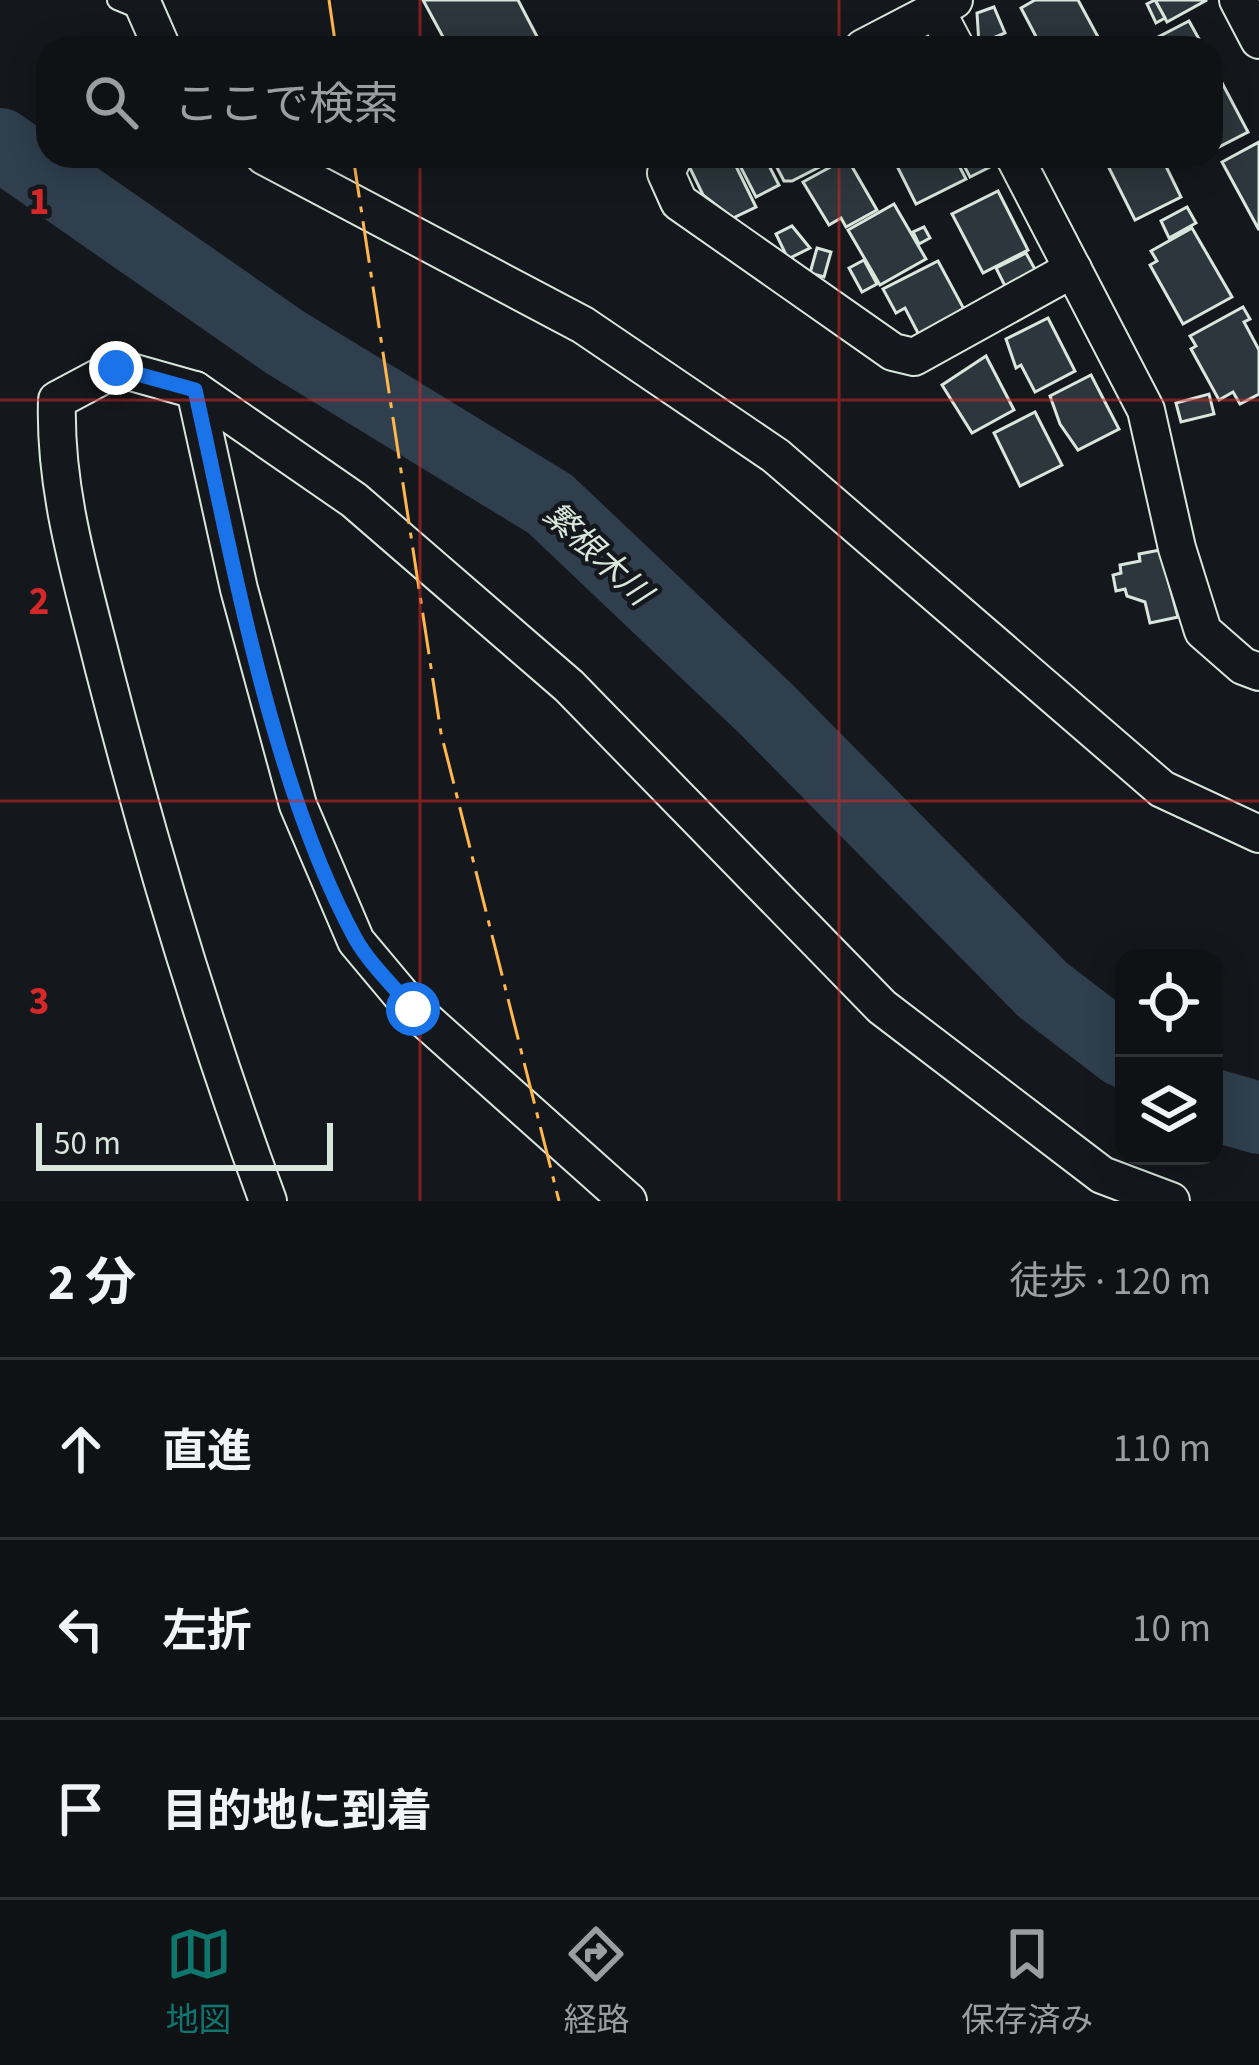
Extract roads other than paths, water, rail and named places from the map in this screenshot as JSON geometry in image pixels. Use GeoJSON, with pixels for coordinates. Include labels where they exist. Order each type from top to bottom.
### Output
{"type":"FeatureCollection","features":[{"type":"Feature","properties":{"kind":"street"},"geometry":{"type":"LineString","coordinates":[[1238,0],[1259,40]]}},
{"type":"Feature","properties":{"kind":"street"},"geometry":{"type":"LineString","coordinates":[[135,4],[155,36]]}},
{"type":"Feature","properties":{"kind":"street"},"geometry":{"type":"LineString","coordinates":[[886,36],[945,5],[953,36]]}},
{"type":"Feature","properties":{"kind":"street"},"geometry":{"type":"LineString","coordinates":[[287,168],[583,325],[776,455],[1162,789],[1259,833]]}},
{"type":"Feature","properties":{"kind":"street"},"geometry":{"type":"LineString","coordinates":[[668,168],[666,173],[679,202],[893,352],[914,357],[1073,269]]}},
{"type":"Feature","properties":{"kind":"street"},"geometry":{"type":"LineString","coordinates":[[1021,168],[1146,410],[1177,548],[1203,631],[1243,666],[1259,672]]}},
{"type":"Feature","properties":{"kind":"street"},"geometry":{"type":"LineString","coordinates":[[268,1201],[130,768],[69,529],[56,446],[57,400],[116,368],[195,390],[354,500],[569,686],[882,1007],[1102,1175],[1171,1201]]}},
{"type":"Feature","properties":{"kind":"street"},"geometry":{"type":"LineString","coordinates":[[195,390],[239,589],[298,805],[356,940],[413,1009],[628,1201]]}},
{"type":"Feature","properties":{"kind":"waterway","name":"繁根木川"},"geometry":{"type":"LineString","coordinates":[[0,144],[286,343],[550,504],[767,710],[1043,990],[1115,1045]]}},
{"type":"Feature","properties":{"kind":"waterway","name":"繁根木川"},"geometry":{"type":"LineString","coordinates":[[1223,1108],[1259,1118]]}}]}
